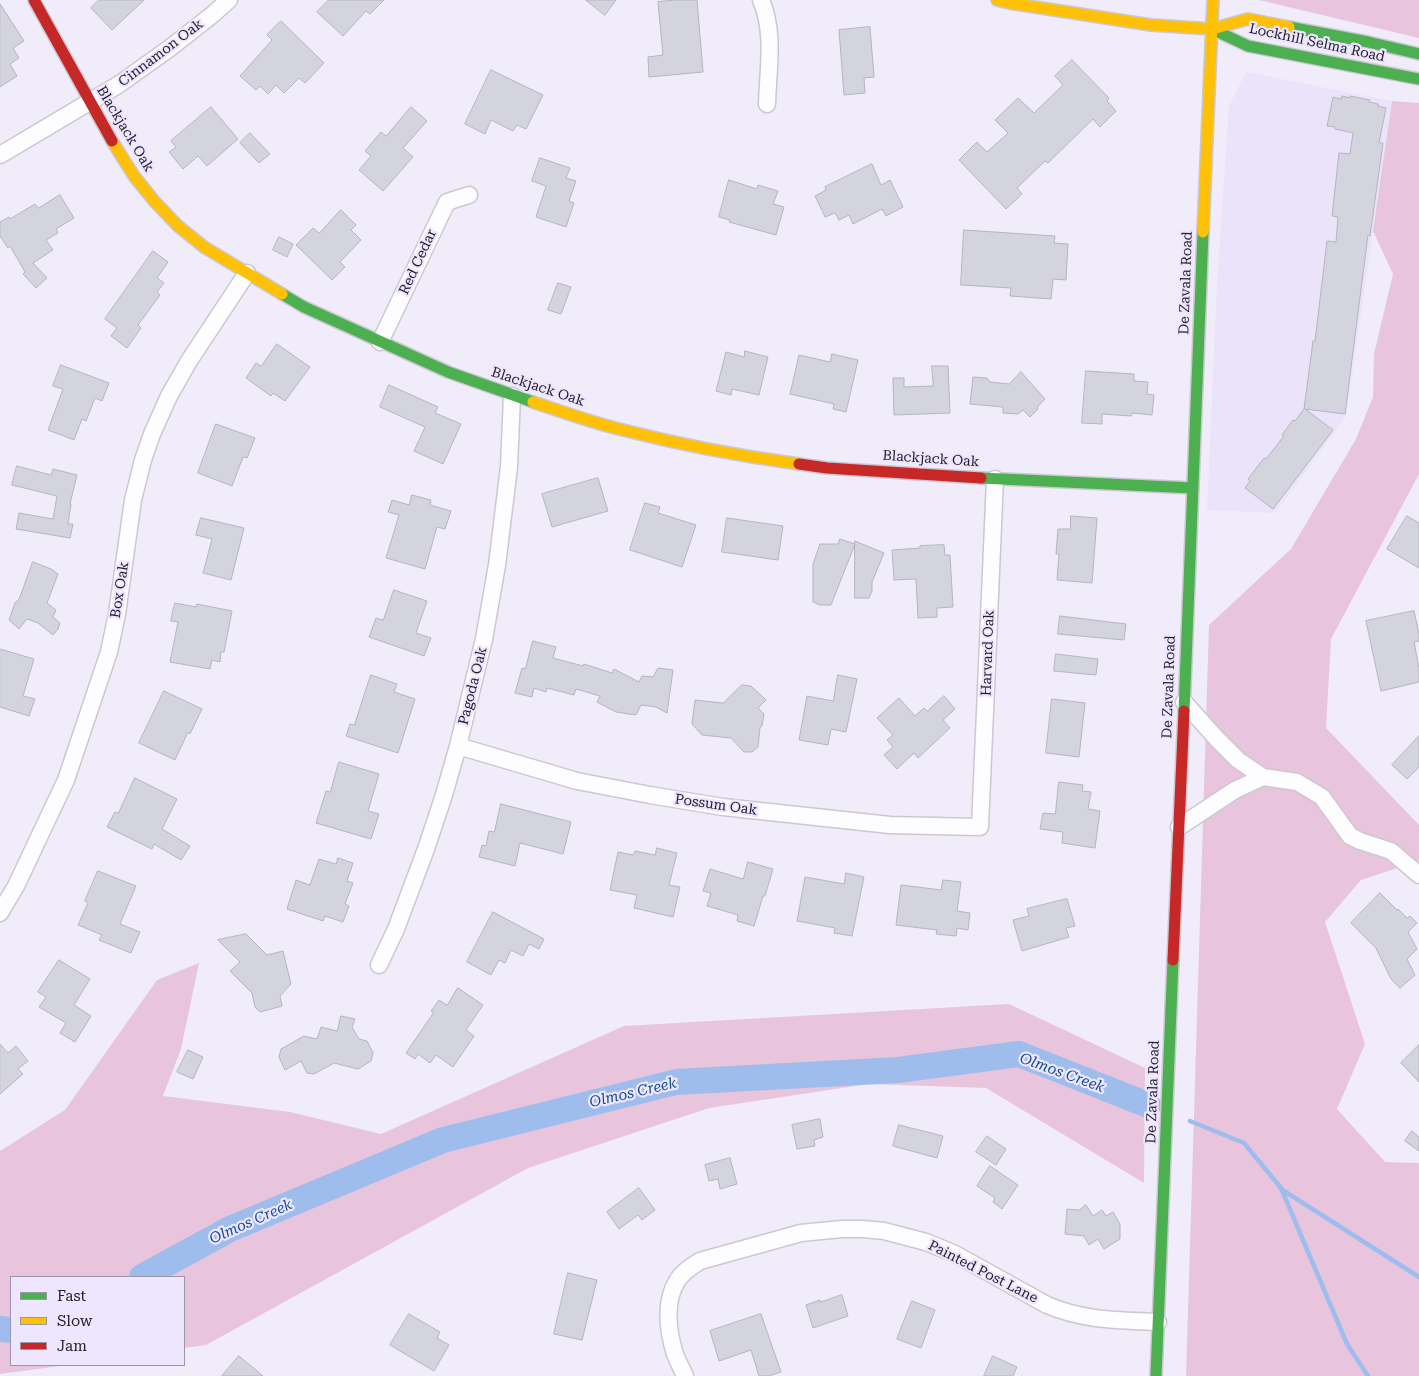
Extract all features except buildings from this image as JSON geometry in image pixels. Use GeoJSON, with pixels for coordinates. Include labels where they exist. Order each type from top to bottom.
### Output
{"type":"FeatureCollection","features":[{"type":"Feature","properties":{"kind":"main road","name":"Blackjack Oak"},"geometry":{"type":"LineString","coordinates":[[34,0],[116,149],[134,176],[178,226],[204,247],[304,307],[448,372],[512,396],[622,430],[762,459],[827,468],[995,479],[1193,488]]}},
{"type":"Feature","properties":{"kind":"main road","name":"Lockhill Selma Road"},"geometry":{"type":"LineString","coordinates":[[997,0],[1151,26],[1212,29],[1248,19],[1368,42],[1419,54]]}},
{"type":"Feature","properties":{"kind":"main road","name":"De Zavala Road"},"geometry":{"type":"LineString","coordinates":[[1156,1376],[1213,0]]}},
{"type":"Feature","properties":{"kind":"main road","name":"Lockhill Selma Road"},"geometry":{"type":"LineString","coordinates":[[1212,29],[1248,46],[1419,79]]}},
{"type":"Feature","properties":{"kind":"street","name":"Cinnamon Oak"},"geometry":{"type":"LineString","coordinates":[[0,155],[118,85],[170,48],[229,0]]}},
{"type":"Feature","properties":{"kind":"street"},"geometry":{"type":"LineString","coordinates":[[761,0],[768,21],[770,35],[767,104]]}},
{"type":"Feature","properties":{"kind":"street","name":"Red Cedar"},"geometry":{"type":"LineString","coordinates":[[380,342],[447,202],[469,195]]}},
{"type":"Feature","properties":{"kind":"street","name":"Box Oak"},"geometry":{"type":"LineString","coordinates":[[0,913],[16,886],[66,780],[110,652],[133,500],[152,434],[169,396],[189,361],[247,273]]}},
{"type":"Feature","properties":{"kind":"street","name":"Pagoda Oak"},"geometry":{"type":"LineString","coordinates":[[379,965],[396,929],[443,798],[458,746],[484,639],[497,565],[509,467],[512,396]]}},
{"type":"Feature","properties":{"kind":"street","name":"Harvard Oak"},"geometry":{"type":"LineString","coordinates":[[980,827],[995,479]]}},
{"type":"Feature","properties":{"kind":"street"},"geometry":{"type":"LineString","coordinates":[[1184,702],[1238,760],[1263,777],[1297,782],[1322,797],[1350,836],[1391,851],[1419,875]]}},
{"type":"Feature","properties":{"kind":"street","name":"Possum Oak"},"geometry":{"type":"LineString","coordinates":[[458,746],[577,781],[723,807],[890,825],[980,827]]}},
{"type":"Feature","properties":{"kind":"street"},"geometry":{"type":"LineString","coordinates":[[1179,826],[1234,790],[1263,777]]}},
{"type":"Feature","properties":{"kind":"street","name":"Painted Post Lane"},"geometry":{"type":"LineString","coordinates":[[685,1376],[675,1355],[670,1328],[669,1308],[671,1294],[677,1280],[700,1261],[801,1233],[863,1228],[906,1236],[955,1254],[1039,1301],[1061,1311],[1103,1319],[1158,1322]]}},
{"type":"Feature","properties":{"kind":"shaded area"},"geometry":{"type":"Polygon","coordinates":[[[1259,0],[1419,0],[1419,38],[1259,0]]]}},
{"type":"Feature","properties":{"kind":"shaded area"},"geometry":{"type":"Polygon","coordinates":[[[1246,72],[1392,101],[1346,416],[1275,513],[1207,510],[1217,284],[1229,106],[1246,72]]]}},
{"type":"Feature","properties":{"kind":"shaded area"},"geometry":{"type":"Polygon","coordinates":[[[1392,101],[1419,103],[1419,474],[1331,639],[1326,728],[1419,825],[1419,862],[1361,880],[1325,922],[1365,1044],[1337,1109],[1385,1162],[1419,1163],[1419,1376],[1186,1376],[1209,625],[1291,549],[1356,439],[1373,397],[1374,354],[1393,274],[1373,231],[1392,101]]]}},
{"type":"Feature","properties":{"kind":"shaded area"},"geometry":{"type":"Polygon","coordinates":[[[199,963],[181,1049],[163,1096],[290,1112],[381,1134],[624,1026],[1009,1004],[1145,1068],[1144,1183],[986,1088],[869,1084],[709,1108],[528,1168],[206,1345],[185,1348],[185,1276],[10,1276],[10,1366],[60,1366],[0,1374],[0,1151],[65,1110],[157,980],[199,963]]]}},
{"type":"Feature","properties":{"kind":"waterway","name":"Olmos Creek"},"geometry":{"type":"LineString","coordinates":[[144,1276],[230,1229],[443,1140],[676,1082],[898,1070],[1019,1054],[1148,1105]]}},
{"type":"Feature","properties":{"kind":"waterway","name":"Olmos Creek"},"geometry":{"type":"LineString","coordinates":[[1190,1121],[1244,1143],[1281,1188],[1347,1344],[1368,1376]]}},
{"type":"Feature","properties":{"kind":"waterway"},"geometry":{"type":"LineString","coordinates":[[1281,1189],[1419,1277]]}},
{"type":"Feature","properties":{"kind":"waterway","name":"Olmos Creek"},"geometry":{"type":"LineString","coordinates":[[0,1329],[10,1330]]}},
{"type":"Feature","properties":{"kind":"traffic: fast"},"geometry":{"type":"LineString","coordinates":[[1289,27],[1419,54]]}},
{"type":"Feature","properties":{"kind":"traffic: fast"},"geometry":{"type":"LineString","coordinates":[[1212,29],[1248,46],[1419,79]]}},
{"type":"Feature","properties":{"kind":"traffic: fast"},"geometry":{"type":"LineString","coordinates":[[1184,711],[1203,232]]}},
{"type":"Feature","properties":{"kind":"traffic: fast"},"geometry":{"type":"LineString","coordinates":[[282,294],[304,307],[448,372],[533,402]]}},
{"type":"Feature","properties":{"kind":"traffic: fast"},"geometry":{"type":"LineString","coordinates":[[981,478],[1193,488]]}},
{"type":"Feature","properties":{"kind":"traffic: fast"},"geometry":{"type":"LineString","coordinates":[[1156,1376],[1173,960]]}},
{"type":"Feature","properties":{"kind":"traffic: slow"},"geometry":{"type":"LineString","coordinates":[[997,0],[1151,25],[1212,29],[1248,19],[1289,27]]}},
{"type":"Feature","properties":{"kind":"traffic: slow"},"geometry":{"type":"LineString","coordinates":[[1203,232],[1213,0]]}},
{"type":"Feature","properties":{"kind":"traffic: slow"},"geometry":{"type":"LineString","coordinates":[[112,141],[134,176],[178,226],[204,247],[282,294]]}},
{"type":"Feature","properties":{"kind":"traffic: slow"},"geometry":{"type":"LineString","coordinates":[[533,402],[600,424],[645,435],[711,450],[799,464]]}},
{"type":"Feature","properties":{"kind":"traffic: jam"},"geometry":{"type":"LineString","coordinates":[[34,0],[112,141]]}},
{"type":"Feature","properties":{"kind":"traffic: jam"},"geometry":{"type":"LineString","coordinates":[[799,464],[827,468],[981,478]]}},
{"type":"Feature","properties":{"kind":"traffic: jam"},"geometry":{"type":"LineString","coordinates":[[1173,960],[1184,711]]}}]}
